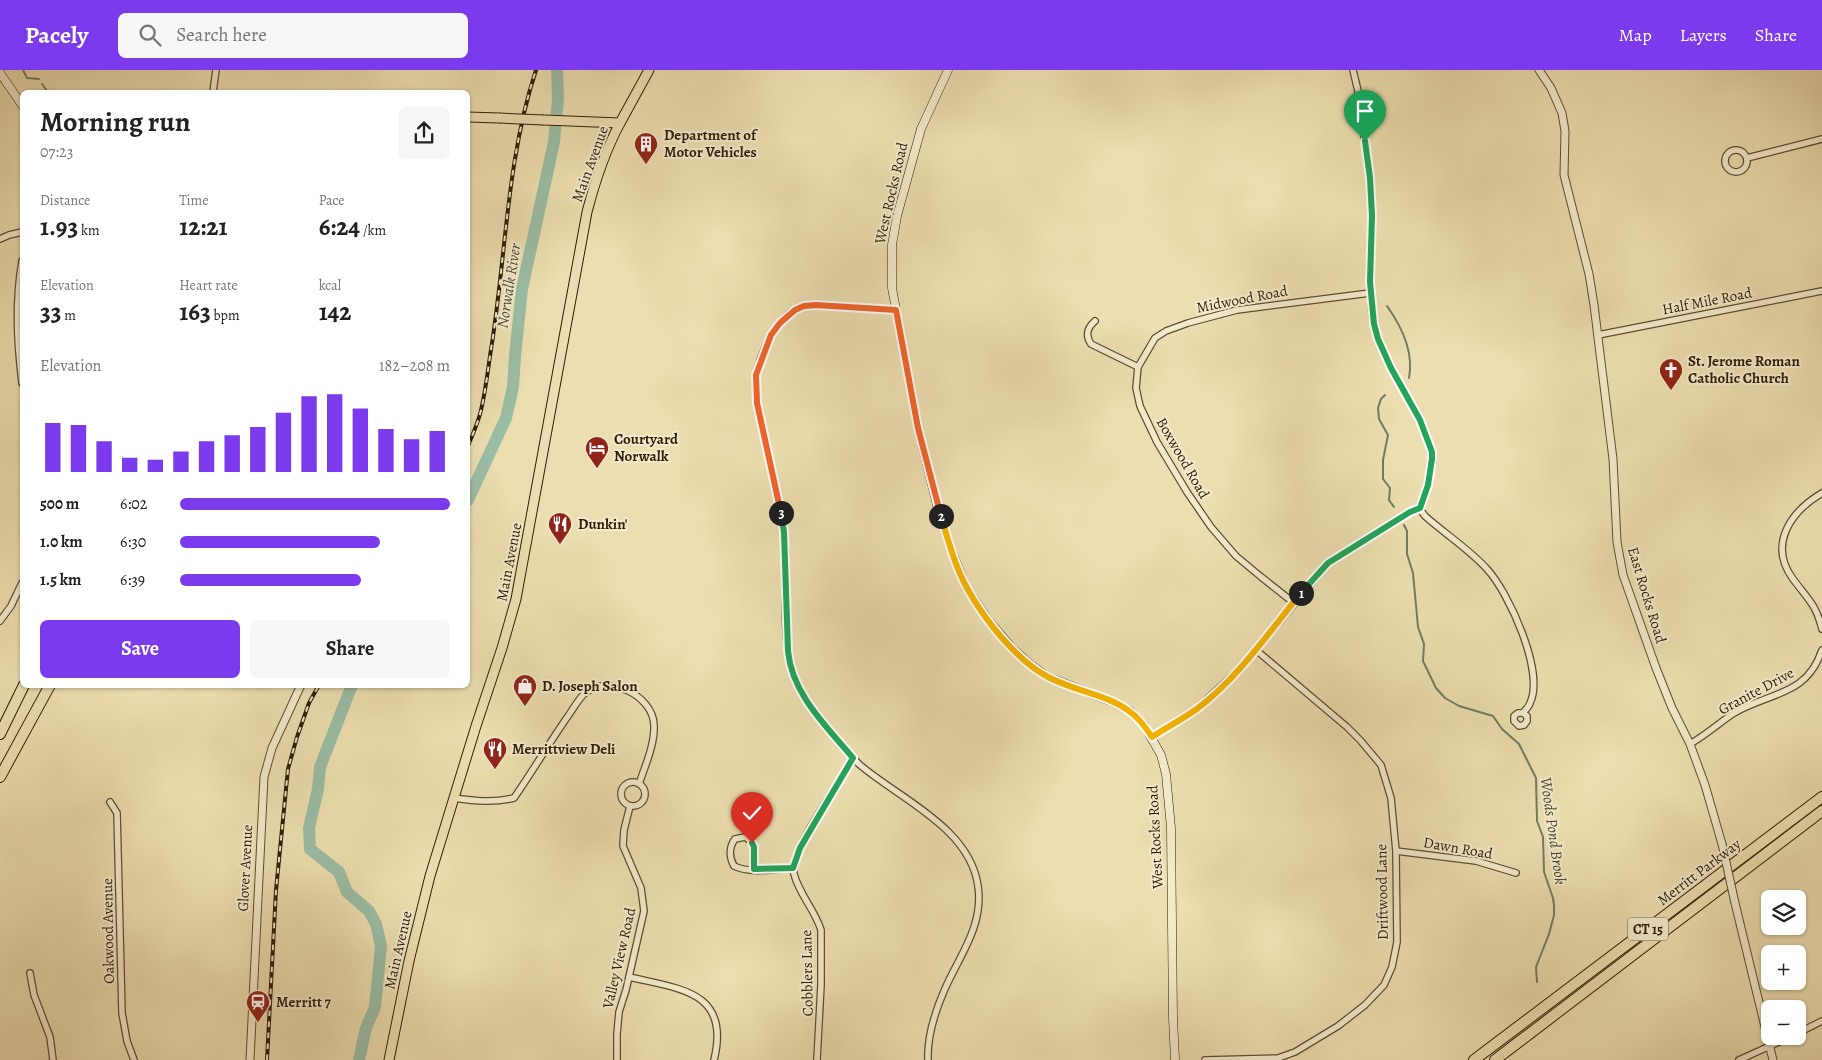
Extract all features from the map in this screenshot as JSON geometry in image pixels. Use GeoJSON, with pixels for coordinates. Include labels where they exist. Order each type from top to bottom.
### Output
{"type":"FeatureCollection","features":[{"type":"Feature","properties":{"kind":"highway"},"geometry":{"type":"LineString","coordinates":[[0,734],[23,688]]}},
{"type":"Feature","properties":{"kind":"highway"},"geometry":{"type":"LineString","coordinates":[[0,777],[48,688]]}},
{"type":"Feature","properties":{"kind":"highway","name":"Merritt Parkway"},"geometry":{"type":"LineString","coordinates":[[1474,1060],[1822,797]]}},
{"type":"Feature","properties":{"kind":"highway","name":"Merritt Parkway"},"geometry":{"type":"LineString","coordinates":[[1495,1060],[1822,812]]}},
{"type":"Feature","properties":{"kind":"main road","name":"Main Avenue"},"geometry":{"type":"LineString","coordinates":[[389,1060],[425,894],[514,606],[587,212],[611,141],[649,70]]}},
{"type":"Feature","properties":{"kind":"main road","name":"West Rocks Road"},"geometry":{"type":"LineString","coordinates":[[948,70],[924,119],[897,216],[891,260],[892,288],[918,428],[937,505],[951,549],[966,587],[989,621],[1012,648],[1048,677],[1123,707],[1138,718],[1152,737],[1161,755],[1165,767],[1169,802],[1175,1060]]}},
{"type":"Feature","properties":{"kind":"main road"},"geometry":{"type":"LineString","coordinates":[[0,72],[20,102]]}},
{"type":"Feature","properties":{"kind":"main road"},"geometry":{"type":"LineString","coordinates":[[470,117],[620,123]]}},
{"type":"Feature","properties":{"kind":"street"},"geometry":{"type":"LineString","coordinates":[[212,90],[216,70]]}},
{"type":"Feature","properties":{"kind":"street"},"geometry":{"type":"LineString","coordinates":[[1152,737],[1198,708],[1234,674],[1328,563],[1410,512],[1420,508],[1428,485],[1432,452],[1420,420],[1391,368],[1378,339],[1372,314],[1370,293],[1372,216],[1370,178],[1358,90],[1353,70]]}},
{"type":"Feature","properties":{"kind":"street","name":"East Rocks Road"},"geometry":{"type":"LineString","coordinates":[[1539,70],[1551,88],[1562,113],[1565,131],[1564,175],[1589,274],[1613,459],[1614,508],[1619,554],[1640,627],[1672,708],[1690,744],[1705,786],[1722,844],[1773,1060]]}},
{"type":"Feature","properties":{"kind":"street"},"geometry":{"type":"LineString","coordinates":[[1747,158],[1822,139]]}},
{"type":"Feature","properties":{"kind":"street"},"geometry":{"type":"LineString","coordinates":[[1738,150],[1747,158],[1747,166],[1738,173],[1730,172],[1725,165],[1725,157],[1730,151],[1738,150]]}},
{"type":"Feature","properties":{"kind":"street"},"geometry":{"type":"LineString","coordinates":[[0,239],[20,232]]}},
{"type":"Feature","properties":{"kind":"street"},"geometry":{"type":"LineString","coordinates":[[20,279],[17,305],[20,362]]}},
{"type":"Feature","properties":{"kind":"street","name":"Half Mile Road"},"geometry":{"type":"LineString","coordinates":[[1598,335],[1822,291]]}},
{"type":"Feature","properties":{"kind":"street","name":"Midwood Road"},"geometry":{"type":"LineString","coordinates":[[1138,367],[1155,338],[1166,331],[1188,323],[1253,308],[1370,293]]}},
{"type":"Feature","properties":{"kind":"street"},"geometry":{"type":"LineString","coordinates":[[896,310],[816,305],[802,307],[786,317],[771,335],[756,375],[757,403],[784,532],[788,651],[790,666],[800,690],[811,708],[853,758],[940,824],[966,853],[976,874],[979,894],[978,918],[941,998],[927,1049],[928,1060]]}},
{"type":"Feature","properties":{"kind":"street"},"geometry":{"type":"LineString","coordinates":[[1095,321],[1087,332],[1087,338],[1091,344],[1138,367]]}},
{"type":"Feature","properties":{"kind":"street","name":"Boxwood Road"},"geometry":{"type":"LineString","coordinates":[[1138,367],[1136,388],[1140,406],[1157,442],[1186,492],[1211,527],[1236,556],[1294,603]]}},
{"type":"Feature","properties":{"kind":"street"},"geometry":{"type":"LineString","coordinates":[[1822,493],[1793,516],[1786,531],[1783,552],[1785,564],[1792,578],[1813,603],[1822,628]]}},
{"type":"Feature","properties":{"kind":"street"},"geometry":{"type":"LineString","coordinates":[[1420,508],[1425,516],[1486,568],[1504,593],[1522,632],[1534,683],[1530,704],[1523,712]]}},
{"type":"Feature","properties":{"kind":"street"},"geometry":{"type":"LineString","coordinates":[[0,621],[11,606],[20,587]]}},
{"type":"Feature","properties":{"kind":"street","name":"Driftwood Lane"},"geometry":{"type":"LineString","coordinates":[[1205,1060],[1278,1058],[1295,1052],[1338,1026],[1380,992],[1392,967],[1397,942],[1396,851],[1391,798],[1381,766],[1347,727],[1256,650]]}},
{"type":"Feature","properties":{"kind":"street","name":"Granite Drive"},"geometry":{"type":"LineString","coordinates":[[1690,744],[1734,713],[1798,685],[1811,672],[1822,650]]}},
{"type":"Feature","properties":{"kind":"street","name":"Valley View Road"},"geometry":{"type":"LineString","coordinates":[[454,798],[487,802],[500,802],[514,798],[545,748],[584,694],[603,686],[613,686],[631,692],[640,698],[652,715],[654,734],[639,784]]}},
{"type":"Feature","properties":{"kind":"street","name":"Glover Avenue"},"geometry":{"type":"LineString","coordinates":[[250,1060],[264,777],[272,748],[300,688]]}},
{"type":"Feature","properties":{"kind":"street"},"geometry":{"type":"LineString","coordinates":[[754,869],[754,847],[752,843],[745,837],[735,839],[730,854],[734,866],[754,869],[793,868],[797,855],[853,758]]}},
{"type":"Feature","properties":{"kind":"street","name":"Valley View Road"},"geometry":{"type":"LineString","coordinates":[[628,783],[639,784],[643,788],[644,797],[639,804],[629,805],[621,796],[622,788],[628,783]]}},
{"type":"Feature","properties":{"kind":"street","name":"Oakwood Avenue"},"geometry":{"type":"LineString","coordinates":[[110,802],[117,813],[122,1013],[127,1041],[134,1060]]}},
{"type":"Feature","properties":{"kind":"street","name":"Valley View Road"},"geometry":{"type":"LineString","coordinates":[[617,1060],[619,1012],[644,911],[641,888],[623,846],[629,805]]}},
{"type":"Feature","properties":{"kind":"street","name":"Dawn Road"},"geometry":{"type":"LineString","coordinates":[[1396,851],[1476,861],[1516,873]]}},
{"type":"Feature","properties":{"kind":"street","name":"Cobblers Lane"},"geometry":{"type":"LineString","coordinates":[[793,868],[796,883],[821,930],[821,985],[817,1060]]}},
{"type":"Feature","properties":{"kind":"street"},"geometry":{"type":"LineString","coordinates":[[30,973],[34,995],[50,1037],[53,1060]]}},
{"type":"Feature","properties":{"kind":"street"},"geometry":{"type":"LineString","coordinates":[[629,977],[689,992],[701,999],[711,1010],[716,1025],[718,1042],[714,1060]]}},
{"type":"Feature","properties":{"kind":"street"},"geometry":{"type":"LineString","coordinates":[[1806,1030],[1822,1021]]}},
{"type":"Feature","properties":{"kind":"street"},"geometry":{"type":"LineString","coordinates":[[1739,1060],[1774,1045]]}},
{"type":"Feature","properties":{"kind":"waterway"},"geometry":{"type":"LineString","coordinates":[[23,70],[27,78],[39,79]]}},
{"type":"Feature","properties":{"kind":"waterway","name":"Norwalk River"},"geometry":{"type":"LineString","coordinates":[[470,496],[506,418],[513,387],[522,289],[554,142],[558,99],[557,70]]}},
{"type":"Feature","properties":{"kind":"waterway"},"geometry":{"type":"LineString","coordinates":[[42,84],[46,90]]}},
{"type":"Feature","properties":{"kind":"waterway","name":"Woods Pond Brook"},"geometry":{"type":"LineString","coordinates":[[1387,306],[1406,340],[1410,359],[1409,378]]}},
{"type":"Feature","properties":{"kind":"waterway","name":"Woods Pond Brook"},"geometry":{"type":"LineString","coordinates":[[1385,395],[1381,399],[1378,408],[1379,419],[1388,435],[1383,460],[1383,479],[1390,488],[1389,500],[1394,507]]}},
{"type":"Feature","properties":{"kind":"waterway","name":"Woods Pond Brook"},"geometry":{"type":"LineString","coordinates":[[1404,525],[1407,531],[1407,554],[1413,573],[1418,627],[1424,644],[1423,661],[1436,688],[1445,698],[1459,706],[1493,716],[1502,729],[1519,744],[1536,778],[1537,821],[1543,837],[1544,872],[1554,905],[1554,915],[1549,934],[1536,967],[1537,982]]}},
{"type":"Feature","properties":{"kind":"waterway","name":"Norwalk River"},"geometry":{"type":"LineString","coordinates":[[351,688],[320,767],[318,789],[309,828],[310,849],[339,872],[347,892],[369,911],[376,924],[381,946],[375,1007],[366,1028],[359,1060]]}},
{"type":"Feature","properties":{"kind":"railway"},"geometry":{"type":"LineString","coordinates":[[470,441],[479,418],[484,397],[497,309],[513,171],[526,103],[536,70]]}},
{"type":"Feature","properties":{"kind":"railway"},"geometry":{"type":"LineString","coordinates":[[267,1060],[276,890],[288,769],[309,703],[317,688]]}},
{"type":"Feature","properties":{"kind":"place","name":"Department of Motor Vehicles"},"geometry":{"type":"Point","coordinates":[646,165]}},
{"type":"Feature","properties":{"kind":"place","name":"St. Jerome Roman Catholic Church"},"geometry":{"type":"Point","coordinates":[1671,391]}},
{"type":"Feature","properties":{"kind":"place","name":"Courtyard Norwalk"},"geometry":{"type":"Point","coordinates":[597,469]}},
{"type":"Feature","properties":{"kind":"place","name":"Dunkin'"},"geometry":{"type":"Point","coordinates":[560,545]}},
{"type":"Feature","properties":{"kind":"place","name":"D. Joseph Salon"},"geometry":{"type":"Point","coordinates":[525,707]}},
{"type":"Feature","properties":{"kind":"place","name":"Merrittview Deli"},"geometry":{"type":"Point","coordinates":[495,770]}},
{"type":"Feature","properties":{"kind":"place","name":"Merritt 7"},"geometry":{"type":"Point","coordinates":[258,1023]}},
{"type":"Feature","properties":{"kind":"route"},"geometry":{"type":"LineString","coordinates":[[752,843],[754,847],[754,869],[793,868],[800,848],[853,758],[811,708],[800,690],[788,658],[784,532],[757,403],[756,388],[756,375],[763,355],[771,335],[780,323],[795,310],[804,306],[816,305],[896,310],[918,428],[937,505],[966,587],[989,621],[1012,648],[1031,665],[1048,677],[1113,702],[1130,711],[1144,725],[1152,737],[1198,708],[1234,674],[1256,650],[1314,577],[1328,563],[1410,512],[1420,508],[1421,500],[1428,485],[1432,452],[1420,420],[1391,368],[1378,339],[1372,314],[1370,282],[1372,216],[1370,178],[1365,141]]}}]}
